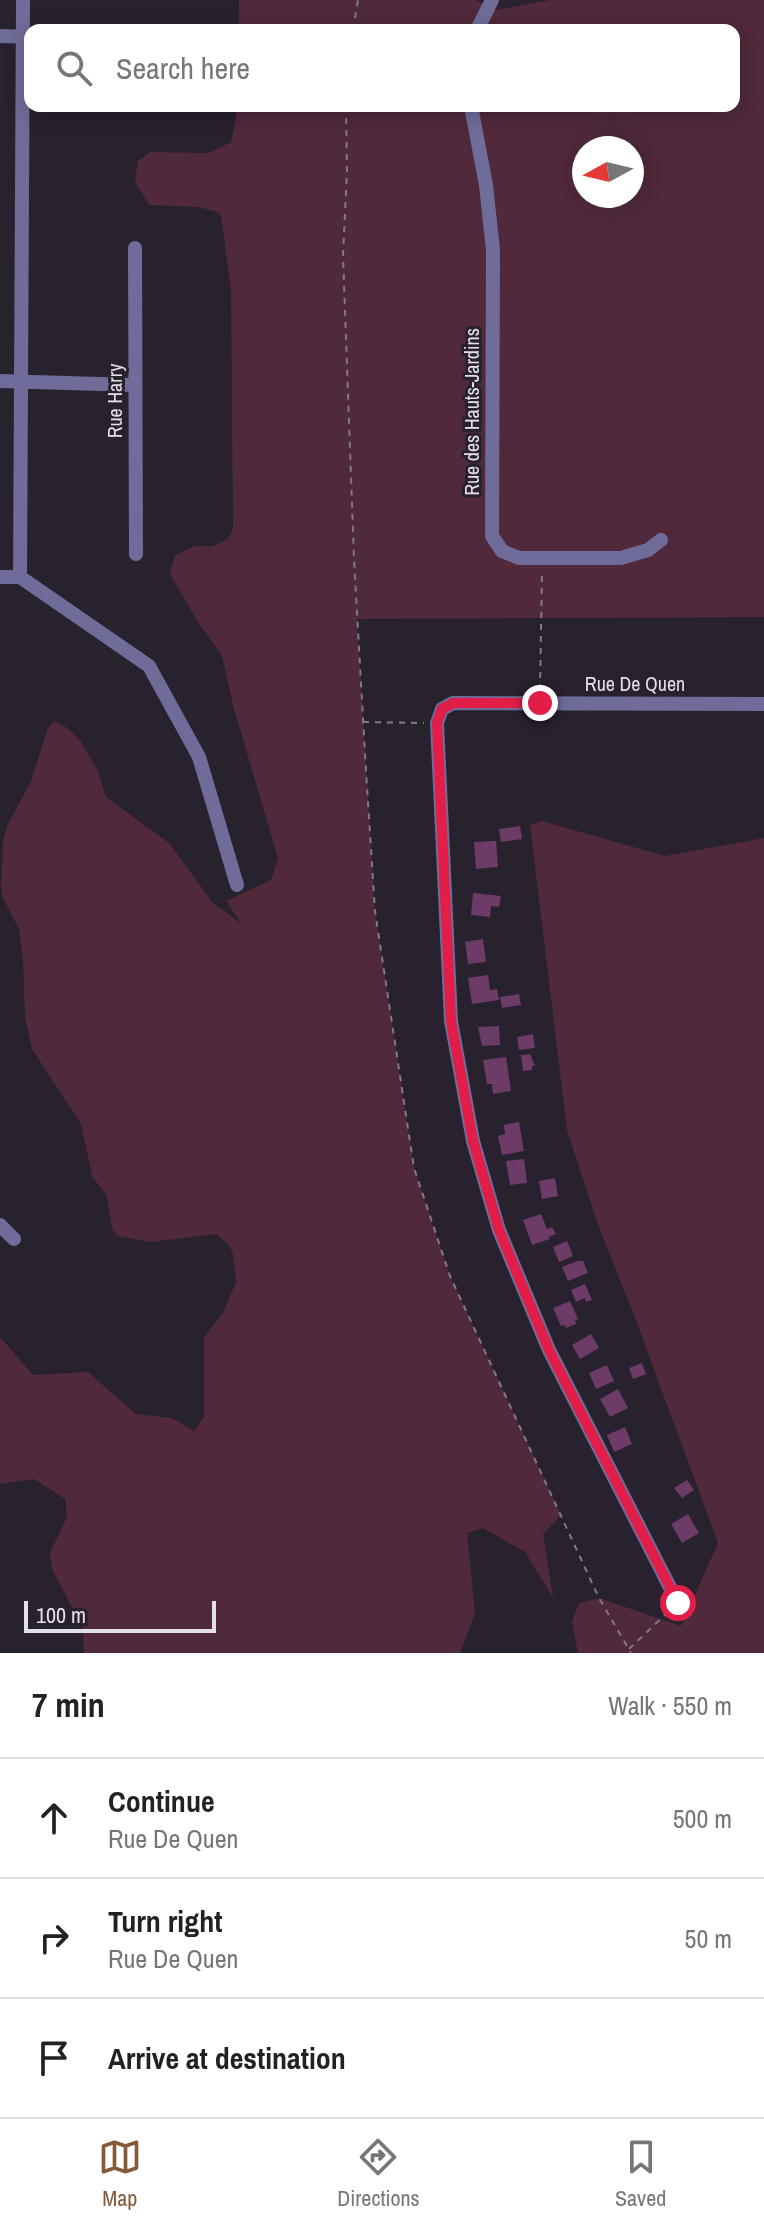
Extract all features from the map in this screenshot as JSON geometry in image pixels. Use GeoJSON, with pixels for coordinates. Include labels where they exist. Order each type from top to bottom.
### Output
{"type":"FeatureCollection","features":[{"type":"Feature","properties":{"kind":"street"},"geometry":{"type":"LineString","coordinates":[[23,0],[25,24]]}},
{"type":"Feature","properties":{"kind":"street"},"geometry":{"type":"LineString","coordinates":[[480,24],[492,0]]}},
{"type":"Feature","properties":{"kind":"street"},"geometry":{"type":"LineString","coordinates":[[0,36],[24,37]]}},
{"type":"Feature","properties":{"kind":"street"},"geometry":{"type":"LineString","coordinates":[[20,577],[25,112]]}},
{"type":"Feature","properties":{"kind":"street","name":"Rue des Hauts-Jardins"},"geometry":{"type":"LineString","coordinates":[[472,112],[486,185],[493,250],[492,536],[496,545],[510,556],[543,558],[635,556],[661,540]]}},
{"type":"Feature","properties":{"kind":"street","name":"Rue Harry"},"geometry":{"type":"LineString","coordinates":[[135,248],[136,554]]}},
{"type":"Feature","properties":{"kind":"street"},"geometry":{"type":"LineString","coordinates":[[0,381],[134,385]]}},
{"type":"Feature","properties":{"kind":"street"},"geometry":{"type":"LineString","coordinates":[[0,577],[20,577],[149,666],[199,757],[237,885]]}},
{"type":"Feature","properties":{"kind":"street","name":"Rue De Quen"},"geometry":{"type":"LineString","coordinates":[[437,723],[442,709],[453,703],[764,704]]}},
{"type":"Feature","properties":{"kind":"street"},"geometry":{"type":"LineString","coordinates":[[437,723],[451,1021],[473,1141],[499,1230],[549,1350],[678,1603]]}},
{"type":"Feature","properties":{"kind":"street"},"geometry":{"type":"LineString","coordinates":[[0,1225],[14,1239]]}},
{"type":"Feature","properties":{"kind":"path"},"geometry":{"type":"LineString","coordinates":[[354,24],[358,0]]}},
{"type":"Feature","properties":{"kind":"path"},"geometry":{"type":"LineString","coordinates":[[346,112],[343,255],[354,559],[375,911],[414,1168],[450,1276],[599,1598],[630,1651],[678,1603]]}},
{"type":"Feature","properties":{"kind":"path"},"geometry":{"type":"LineString","coordinates":[[540,703],[543,558]]}},
{"type":"Feature","properties":{"kind":"path"},"geometry":{"type":"LineString","coordinates":[[363,722],[437,723]]}},
{"type":"Feature","properties":{"kind":"shaded area"},"geometry":{"type":"Polygon","coordinates":[[[239,0],[476,0],[495,10],[550,0],[764,0],[764,617],[357,619],[375,911],[414,1168],[450,1276],[561,1515],[543,1534],[553,1598],[525,1552],[483,1528],[467,1533],[475,1613],[460,1653],[84,1653],[83,1628],[52,1569],[50,1553],[67,1517],[65,1499],[34,1479],[0,1484],[0,1337],[33,1375],[88,1372],[136,1414],[172,1418],[194,1431],[204,1417],[204,1337],[223,1313],[236,1282],[233,1254],[229,1245],[216,1234],[151,1242],[117,1236],[112,1229],[107,1196],[92,1176],[81,1124],[32,1049],[25,1018],[19,929],[1,888],[3,842],[7,826],[31,781],[48,728],[54,721],[80,740],[98,771],[106,797],[169,843],[213,903],[242,924],[226,901],[271,880],[278,858],[234,709],[222,656],[170,574],[175,555],[195,546],[213,546],[228,539],[233,528],[231,290],[218,212],[198,207],[149,205],[135,182],[138,161],[150,152],[209,153],[231,142],[237,112],[740,112],[740,24],[239,24],[239,0]]]}},
{"type":"Feature","properties":{"kind":"shaded area"},"geometry":{"type":"Polygon","coordinates":[[[542,821],[665,856],[764,838],[764,1653],[578,1653],[572,1622],[579,1603],[599,1598],[681,1626],[718,1543],[598,1225],[567,1130],[530,825],[542,821]]]}},
{"type":"Feature","properties":{"kind":"building"},"geometry":{"type":"Polygon","coordinates":[[[520,826],[522,839],[501,842],[499,829],[520,826]]]}},
{"type":"Feature","properties":{"kind":"building"},"geometry":{"type":"Polygon","coordinates":[[[496,841],[498,867],[476,869],[474,842],[496,841]]]}},
{"type":"Feature","properties":{"kind":"building"},"geometry":{"type":"Polygon","coordinates":[[[473,893],[501,896],[499,907],[491,906],[490,917],[471,915],[473,893]]]}},
{"type":"Feature","properties":{"kind":"building"},"geometry":{"type":"Polygon","coordinates":[[[483,939],[486,962],[468,964],[465,942],[483,939]]]}},
{"type":"Feature","properties":{"kind":"building"},"geometry":{"type":"Polygon","coordinates":[[[488,975],[490,990],[497,989],[499,1000],[472,1004],[468,978],[488,975]]]}},
{"type":"Feature","properties":{"kind":"building"},"geometry":{"type":"Polygon","coordinates":[[[519,994],[521,1005],[502,1008],[500,997],[519,994]]]}},
{"type":"Feature","properties":{"kind":"building"},"geometry":{"type":"Polygon","coordinates":[[[499,1026],[500,1045],[482,1046],[478,1027],[499,1026]]]}},
{"type":"Feature","properties":{"kind":"building"},"geometry":{"type":"Polygon","coordinates":[[[533,1034],[535,1048],[519,1050],[517,1037],[533,1034]]]}},
{"type":"Feature","properties":{"kind":"building"},"geometry":{"type":"Polygon","coordinates":[[[530,1054],[535,1066],[532,1070],[523,1071],[521,1055],[530,1054]]]}},
{"type":"Feature","properties":{"kind":"building"},"geometry":{"type":"Polygon","coordinates":[[[506,1057],[511,1091],[493,1094],[492,1084],[487,1084],[483,1060],[506,1057]]]}},
{"type":"Feature","properties":{"kind":"building"},"geometry":{"type":"Polygon","coordinates":[[[519,1122],[524,1151],[502,1155],[498,1136],[505,1134],[504,1125],[519,1122]]]}},
{"type":"Feature","properties":{"kind":"building"},"geometry":{"type":"Polygon","coordinates":[[[524,1159],[527,1183],[510,1185],[506,1161],[524,1159]]]}},
{"type":"Feature","properties":{"kind":"building"},"geometry":{"type":"Polygon","coordinates":[[[555,1178],[558,1196],[542,1199],[539,1181],[555,1178]]]}},
{"type":"Feature","properties":{"kind":"building"},"geometry":{"type":"Polygon","coordinates":[[[541,1214],[547,1229],[552,1227],[556,1234],[532,1245],[523,1220],[541,1214]]]}},
{"type":"Feature","properties":{"kind":"building"},"geometry":{"type":"Polygon","coordinates":[[[567,1241],[573,1256],[559,1262],[553,1247],[567,1241]]]}},
{"type":"Feature","properties":{"kind":"building"},"geometry":{"type":"Polygon","coordinates":[[[583,1261],[588,1273],[568,1281],[562,1267],[583,1261]]]}},
{"type":"Feature","properties":{"kind":"building"},"geometry":{"type":"Polygon","coordinates":[[[585,1284],[592,1300],[586,1302],[585,1298],[576,1302],[571,1290],[585,1284]]]}},
{"type":"Feature","properties":{"kind":"building"},"geometry":{"type":"Polygon","coordinates":[[[570,1301],[578,1319],[575,1320],[576,1324],[566,1328],[565,1325],[561,1326],[553,1308],[570,1301]]]}},
{"type":"Feature","properties":{"kind":"building"},"geometry":{"type":"Polygon","coordinates":[[[591,1334],[599,1348],[580,1359],[572,1345],[591,1334]]]}},
{"type":"Feature","properties":{"kind":"building"},"geometry":{"type":"Polygon","coordinates":[[[642,1363],[646,1374],[633,1379],[629,1368],[642,1363]]]}},
{"type":"Feature","properties":{"kind":"building"},"geometry":{"type":"Polygon","coordinates":[[[607,1365],[614,1381],[596,1389],[589,1373],[607,1365]]]}},
{"type":"Feature","properties":{"kind":"building"},"geometry":{"type":"Polygon","coordinates":[[[618,1389],[628,1408],[610,1417],[600,1399],[618,1389]]]}},
{"type":"Feature","properties":{"kind":"building"},"geometry":{"type":"Polygon","coordinates":[[[625,1427],[632,1444],[614,1452],[607,1435],[625,1427]]]}},
{"type":"Feature","properties":{"kind":"building"},"geometry":{"type":"Polygon","coordinates":[[[687,1480],[694,1490],[682,1498],[674,1488],[687,1480]]]}},
{"type":"Feature","properties":{"kind":"building"},"geometry":{"type":"Polygon","coordinates":[[[688,1514],[699,1533],[682,1543],[671,1524],[688,1514]]]}},
{"type":"Feature","properties":{"kind":"route"},"geometry":{"type":"LineString","coordinates":[[540,703],[453,703],[442,709],[437,723],[451,1021],[473,1141],[499,1230],[549,1350],[678,1603]]}}]}
